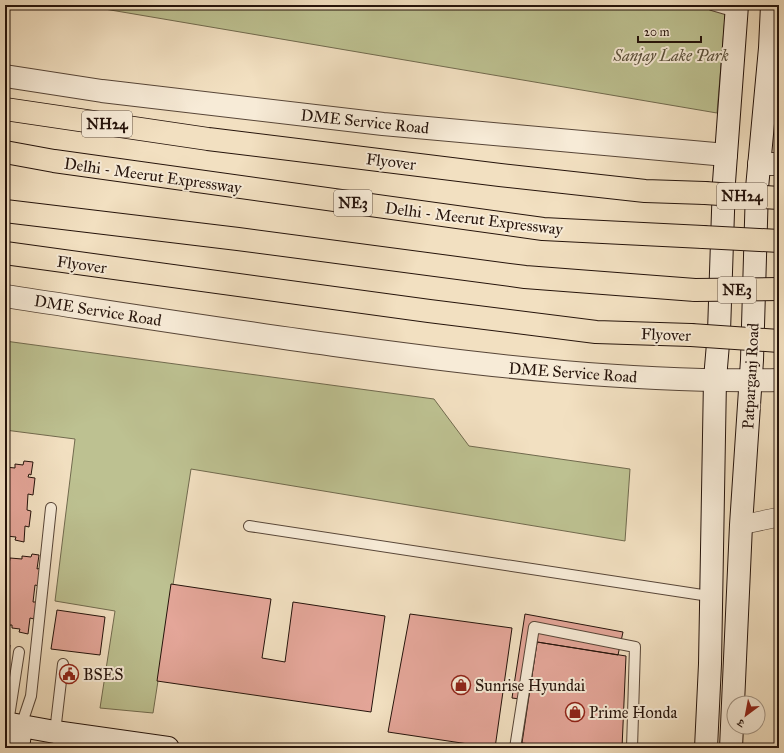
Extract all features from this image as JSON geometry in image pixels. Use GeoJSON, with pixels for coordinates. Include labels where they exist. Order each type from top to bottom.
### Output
{"type":"FeatureCollection","features":[{"type":"Feature","properties":{"kind":"highway","name":"Flyover"},"geometry":{"type":"LineString","coordinates":[[5,109],[208,139],[645,191],[779,198]]}},
{"type":"Feature","properties":{"kind":"highway","name":"Delhi - Meerut Expressway"},"geometry":{"type":"LineString","coordinates":[[5,152],[54,161],[542,229],[779,241]]}},
{"type":"Feature","properties":{"kind":"highway","name":"NE3"},"geometry":{"type":"LineString","coordinates":[[5,211],[238,239],[525,277],[695,290],[779,290]]}},
{"type":"Feature","properties":{"kind":"highway","name":"Flyover"},"geometry":{"type":"LineString","coordinates":[[5,253],[421,310],[596,332],[691,335],[779,341]]}},
{"type":"Feature","properties":{"kind":"main road","name":"Patparganj Road"},"geometry":{"type":"LineString","coordinates":[[731,748],[741,525],[750,381],[769,164],[772,5]]}},
{"type":"Feature","properties":{"kind":"main road","name":"Patparganj Road"},"geometry":{"type":"LineString","coordinates":[[705,744],[710,664],[715,379],[726,155],[736,9]]}},
{"type":"Feature","properties":{"kind":"main road","name":"DME Service Road"},"geometry":{"type":"LineString","coordinates":[[5,76],[102,91],[384,124],[726,155]]}},
{"type":"Feature","properties":{"kind":"main road","name":"DME Service Road"},"geometry":{"type":"LineString","coordinates":[[5,296],[240,332],[469,364],[593,375],[750,381]]}},
{"type":"Feature","properties":{"kind":"main road"},"geometry":{"type":"LineString","coordinates":[[750,381],[779,380]]}},
{"type":"Feature","properties":{"kind":"main road"},"geometry":{"type":"LineString","coordinates":[[18,748],[11,724],[55,732],[168,748]]}},
{"type":"Feature","properties":{"kind":"street"},"geometry":{"type":"LineString","coordinates":[[741,525],[779,517]]}},
{"type":"Feature","properties":{"kind":"lane"},"geometry":{"type":"LineString","coordinates":[[712,5],[736,9]]}},
{"type":"Feature","properties":{"kind":"lane"},"geometry":{"type":"LineString","coordinates":[[11,724],[31,696],[51,508]]}},
{"type":"Feature","properties":{"kind":"lane"},"geometry":{"type":"LineString","coordinates":[[249,526],[710,596]]}},
{"type":"Feature","properties":{"kind":"lane"},"geometry":{"type":"LineString","coordinates":[[515,748],[534,626],[635,647],[632,748]]}},
{"type":"Feature","properties":{"kind":"lane"},"geometry":{"type":"LineString","coordinates":[[11,724],[19,652]]}},
{"type":"Feature","properties":{"kind":"lane"},"geometry":{"type":"LineString","coordinates":[[55,732],[63,664]]}},
{"type":"Feature","properties":{"kind":"green space","name":"Sanjay Lake Park"},"geometry":{"type":"Polygon","coordinates":[[[81,5],[726,5],[717,113],[81,5]]]}},
{"type":"Feature","properties":{"kind":"green space"},"geometry":{"type":"Polygon","coordinates":[[[5,341],[434,399],[469,446],[630,469],[625,541],[191,469],[153,713],[100,708],[115,611],[55,601],[75,439],[5,430],[5,341]]]}},
{"type":"Feature","properties":{"kind":"building"},"geometry":{"type":"Polygon","coordinates":[[[24,461],[33,462],[31,475],[29,474],[28,477],[35,478],[33,495],[28,494],[27,510],[31,511],[29,527],[25,526],[24,542],[15,540],[16,537],[6,536],[5,467],[15,468],[15,464],[23,465],[24,461]]]}},
{"type":"Feature","properties":{"kind":"building"},"geometry":{"type":"Polygon","coordinates":[[[32,554],[39,555],[37,569],[41,568],[39,586],[35,585],[33,602],[36,602],[34,619],[30,618],[28,634],[19,632],[20,629],[12,628],[12,625],[10,625],[9,629],[6,629],[5,635],[5,564],[9,565],[10,558],[22,559],[22,556],[31,557],[32,554]]]}},
{"type":"Feature","properties":{"kind":"building"},"geometry":{"type":"Polygon","coordinates":[[[171,584],[271,599],[262,658],[285,662],[293,602],[385,616],[371,712],[157,681],[171,584]]]}},
{"type":"Feature","properties":{"kind":"building"},"geometry":{"type":"Polygon","coordinates":[[[57,610],[105,617],[100,655],[51,649],[57,610]]]}},
{"type":"Feature","properties":{"kind":"building"},"geometry":{"type":"Polygon","coordinates":[[[410,614],[512,628],[495,748],[388,732],[410,614]]]}},
{"type":"Feature","properties":{"kind":"building"},"geometry":{"type":"Polygon","coordinates":[[[525,614],[623,632],[618,655],[537,642],[528,700],[512,698],[525,614]]]}},
{"type":"Feature","properties":{"kind":"building"},"geometry":{"type":"Polygon","coordinates":[[[5,635],[9,635],[7,645],[10,645],[9,654],[5,653],[5,635]]]}},
{"type":"Feature","properties":{"kind":"building"},"geometry":{"type":"Polygon","coordinates":[[[537,642],[626,656],[622,748],[561,748],[522,743],[537,642]]]}},
{"type":"Feature","properties":{"kind":"place","name":"BSES"},"geometry":{"type":"Point","coordinates":[69,674]}},
{"type":"Feature","properties":{"kind":"place","name":"Sunrise Hyundai"},"geometry":{"type":"Point","coordinates":[461,685]}},
{"type":"Feature","properties":{"kind":"place","name":"Prime Honda"},"geometry":{"type":"Point","coordinates":[575,712]}}]}
